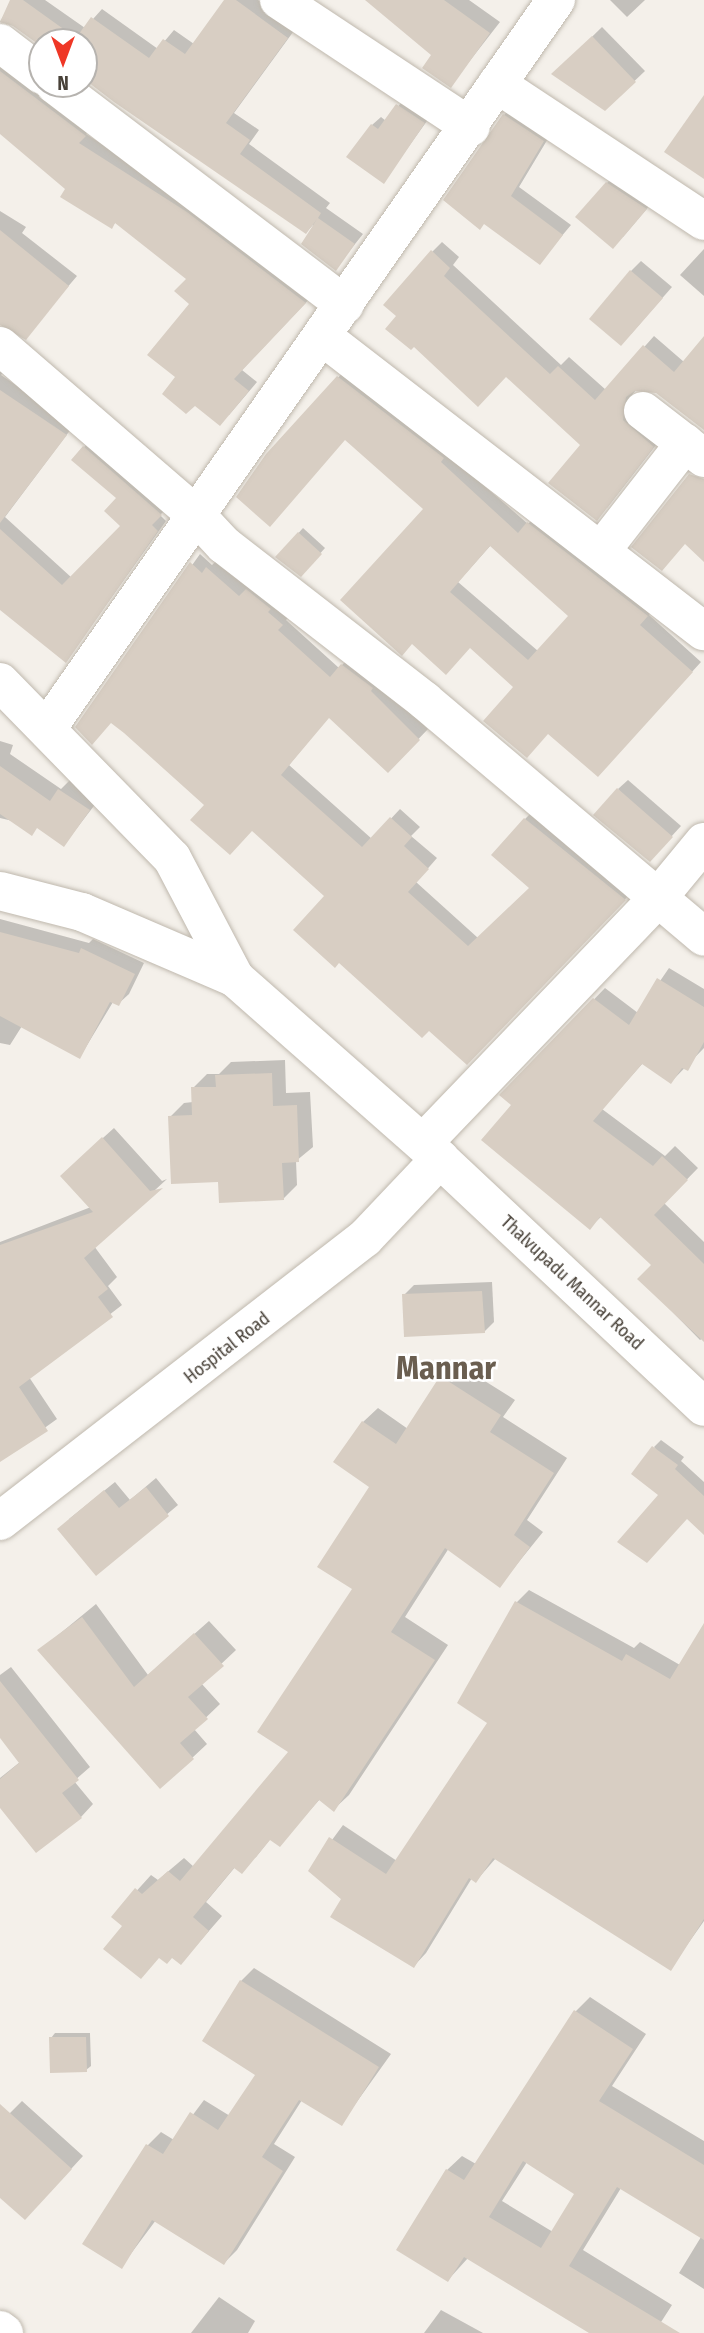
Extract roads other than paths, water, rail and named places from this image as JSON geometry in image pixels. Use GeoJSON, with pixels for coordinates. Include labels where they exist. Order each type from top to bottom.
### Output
{"type":"FeatureCollection","features":[{"type":"Feature","properties":{"kind":"street"},"geometry":{"type":"LineString","coordinates":[[279,0],[471,127]]}},
{"type":"Feature","properties":{"kind":"street"},"geometry":{"type":"LineString","coordinates":[[48,727],[471,127],[497,84],[556,0]]}},
{"type":"Feature","properties":{"kind":"street"},"geometry":{"type":"LineString","coordinates":[[0,43],[28,64]]}},
{"type":"Feature","properties":{"kind":"street"},"geometry":{"type":"LineString","coordinates":[[497,84],[704,221]]}},
{"type":"Feature","properties":{"kind":"street"},"geometry":{"type":"LineString","coordinates":[[72,98],[345,305]]}},
{"type":"Feature","properties":{"kind":"street"},"geometry":{"type":"LineString","coordinates":[[323,337],[704,631]]}},
{"type":"Feature","properties":{"kind":"street"},"geometry":{"type":"LineString","coordinates":[[0,346],[196,515],[224,545],[425,701],[704,937]]}},
{"type":"Feature","properties":{"kind":"street"},"geometry":{"type":"LineString","coordinates":[[601,551],[694,451],[643,411]]}},
{"type":"Feature","properties":{"kind":"street"},"geometry":{"type":"LineString","coordinates":[[0,682],[48,727],[172,858],[235,978]]}},
{"type":"Feature","properties":{"kind":"street","name":"Hospital Road"},"geometry":{"type":"LineString","coordinates":[[0,1521],[365,1238],[431,1151],[657,899],[704,842]]}},
{"type":"Feature","properties":{"kind":"street"},"geometry":{"type":"LineString","coordinates":[[0,891],[82,912],[235,978]]}},
{"type":"Feature","properties":{"kind":"street","name":"Thalvupadu Mannar Road"},"geometry":{"type":"LineString","coordinates":[[235,978],[431,1151],[704,1407]]}},
{"type":"Feature","properties":{"kind":"district","name":"Mannar"},"geometry":{"type":"Point","coordinates":[446,1368]}}]}
